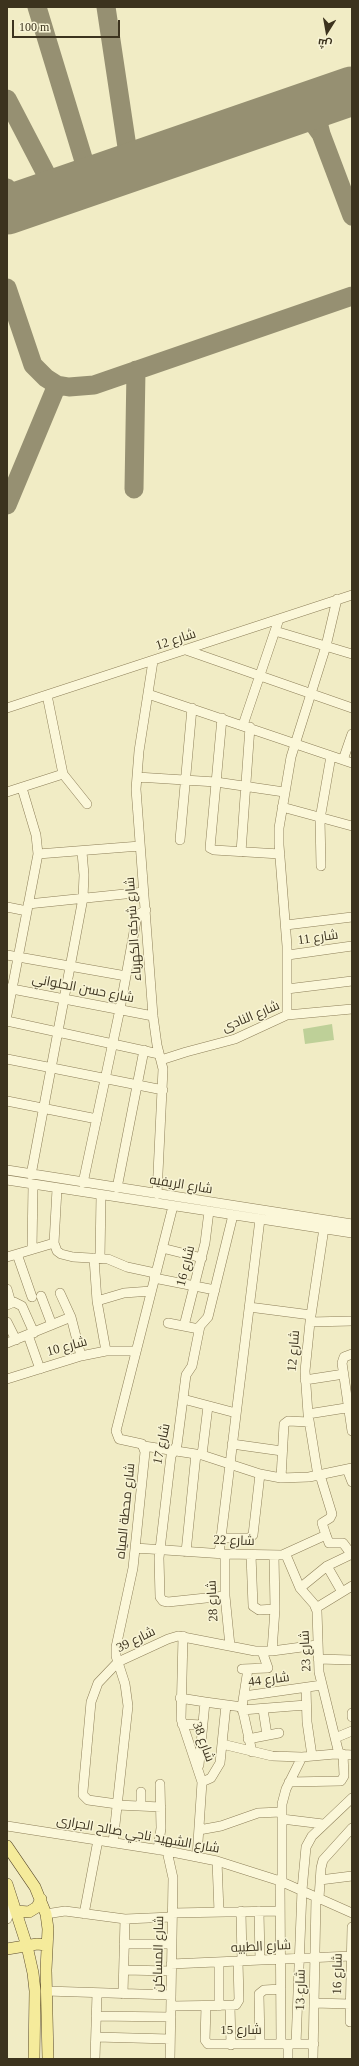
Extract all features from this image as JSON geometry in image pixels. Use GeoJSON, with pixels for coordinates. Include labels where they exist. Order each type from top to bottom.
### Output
{"type":"FeatureCollection","features":[{"type":"Feature","properties":{"kind":"main road"},"geometry":{"type":"LineString","coordinates":[[7,1846],[28,1875],[41,1899],[46,1914],[48,1929],[46,1991],[48,2059]]}},
{"type":"Feature","properties":{"kind":"main road"},"geometry":{"type":"LineString","coordinates":[[7,1884],[27,1946],[35,1991],[34,2059]]}},
{"type":"Feature","properties":{"kind":"main road"},"geometry":{"type":"LineString","coordinates":[[15,1906],[29,1912],[37,1907],[41,1899]]}},
{"type":"Feature","properties":{"kind":"main road"},"geometry":{"type":"LineString","coordinates":[[7,1949],[37,1944],[47,1944]]}},
{"type":"Feature","properties":{"kind":"street","name":"شارع 12"},"geometry":{"type":"LineString","coordinates":[[7,708],[352,595]]}},
{"type":"Feature","properties":{"kind":"street"},"geometry":{"type":"LineString","coordinates":[[286,1015],[288,956],[279,828],[284,792],[294,744],[326,646],[337,599]]}},
{"type":"Feature","properties":{"kind":"street"},"geometry":{"type":"LineString","coordinates":[[241,852],[246,786],[246,726],[260,676],[279,619]]}},
{"type":"Feature","properties":{"kind":"street"},"geometry":{"type":"LineString","coordinates":[[276,630],[352,654]]}},
{"type":"Feature","properties":{"kind":"street"},"geometry":{"type":"LineString","coordinates":[[186,650],[352,708]]}},
{"type":"Feature","properties":{"kind":"street","name":"شارع شركه الكهرباء"},"geometry":{"type":"LineString","coordinates":[[153,661],[136,777],[153,1016],[163,1069],[159,1198]]}},
{"type":"Feature","properties":{"kind":"street"},"geometry":{"type":"LineString","coordinates":[[148,694],[246,726],[348,762],[352,734]]}},
{"type":"Feature","properties":{"kind":"street"},"geometry":{"type":"LineString","coordinates":[[47,695],[63,774],[88,804]]}},
{"type":"Feature","properties":{"kind":"street"},"geometry":{"type":"LineString","coordinates":[[180,840],[192,708]]}},
{"type":"Feature","properties":{"kind":"street"},"geometry":{"type":"LineString","coordinates":[[222,718],[210,848],[214,850],[280,854]]}},
{"type":"Feature","properties":{"kind":"street"},"geometry":{"type":"LineString","coordinates":[[321,866],[320,818],[331,756]]}},
{"type":"Feature","properties":{"kind":"street"},"geometry":{"type":"LineString","coordinates":[[7,792],[63,774]]}},
{"type":"Feature","properties":{"kind":"street"},"geometry":{"type":"LineString","coordinates":[[136,777],[216,782],[284,792]]}},
{"type":"Feature","properties":{"kind":"street"},"geometry":{"type":"LineString","coordinates":[[7,1015],[10,988],[18,957],[38,854],[36,835],[22,788]]}},
{"type":"Feature","properties":{"kind":"street"},"geometry":{"type":"LineString","coordinates":[[282,807],[352,826]]}},
{"type":"Feature","properties":{"kind":"street"},"geometry":{"type":"LineString","coordinates":[[38,854],[82,852],[140,846]]}},
{"type":"Feature","properties":{"kind":"street"},"geometry":{"type":"LineString","coordinates":[[31,1175],[83,898],[84,875],[82,852]]}},
{"type":"Feature","properties":{"kind":"street"},"geometry":{"type":"LineString","coordinates":[[7,907],[28,908],[83,898],[144,892]]}},
{"type":"Feature","properties":{"kind":"street"},"geometry":{"type":"LineString","coordinates":[[83,1183],[106,1079],[136,921],[139,914],[146,910]]}},
{"type":"Feature","properties":{"kind":"street"},"geometry":{"type":"LineString","coordinates":[[286,925],[352,917]]}},
{"type":"Feature","properties":{"kind":"street","name":"شارع 11"},"geometry":{"type":"LineString","coordinates":[[288,956],[352,946]]}},
{"type":"Feature","properties":{"kind":"street"},"geometry":{"type":"LineString","coordinates":[[7,955],[126,976]]}},
{"type":"Feature","properties":{"kind":"street"},"geometry":{"type":"LineString","coordinates":[[287,989],[352,981]]}},
{"type":"Feature","properties":{"kind":"street","name":"شارع حسن الحلواني"},"geometry":{"type":"LineString","coordinates":[[10,988],[153,1016]]}},
{"type":"Feature","properties":{"kind":"street","name":"شارع النادى"},"geometry":{"type":"LineString","coordinates":[[160,1057],[235,1040],[286,1015],[352,1009]]}},
{"type":"Feature","properties":{"kind":"street"},"geometry":{"type":"LineString","coordinates":[[7,1021],[144,1050],[160,1057]]}},
{"type":"Feature","properties":{"kind":"street"},"geometry":{"type":"LineString","coordinates":[[117,1188],[144,1050]]}},
{"type":"Feature","properties":{"kind":"street"},"geometry":{"type":"LineString","coordinates":[[7,1059],[163,1090]]}},
{"type":"Feature","properties":{"kind":"street"},"geometry":{"type":"LineString","coordinates":[[7,1100],[97,1120]]}},
{"type":"Feature","properties":{"kind":"street","name":"شارع الريفيه"},"geometry":{"type":"LineString","coordinates":[[7,1170],[117,1188],[159,1198],[173,1206],[352,1233]]}},
{"type":"Feature","properties":{"kind":"street","name":"شارع الريفيه"},"geometry":{"type":"LineString","coordinates":[[7,1180],[100,1195],[159,1198],[352,1224]]}},
{"type":"Feature","properties":{"kind":"street"},"geometry":{"type":"LineString","coordinates":[[32,1249],[33,1185]]}},
{"type":"Feature","properties":{"kind":"street"},"geometry":{"type":"LineString","coordinates":[[57,1188],[54,1243],[55,1247],[61,1254],[97,1258],[115,1262],[155,1275],[214,1290]]}},
{"type":"Feature","properties":{"kind":"street"},"geometry":{"type":"LineString","coordinates":[[100,1195],[97,1258],[98,1301],[106,1351]]}},
{"type":"Feature","properties":{"kind":"street","name":"شارع محطة المياه"},"geometry":{"type":"LineString","coordinates":[[113,1843],[128,1706],[125,1684],[118,1662],[116,1647],[129,1592],[145,1452],[144,1446],[138,1443],[119,1439],[116,1434],[173,1206]]}},
{"type":"Feature","properties":{"kind":"street","name":"شارع 16"},"geometry":{"type":"LineString","coordinates":[[184,1326],[202,1258],[209,1211]]}},
{"type":"Feature","properties":{"kind":"street","name":"شارع 17"},"geometry":{"type":"LineString","coordinates":[[225,1596],[168,1602],[163,1601],[160,1597],[160,1550],[171,1456],[177,1446],[186,1375],[192,1366],[199,1329],[208,1317],[233,1215]]}},
{"type":"Feature","properties":{"kind":"street","name":"شارع 28"},"geometry":{"type":"LineString","coordinates":[[230,1646],[221,1538],[260,1219]]}},
{"type":"Feature","properties":{"kind":"street","name":"شارع 12"},"geometry":{"type":"LineString","coordinates":[[324,1228],[310,1318],[305,1380],[309,1418],[319,1476],[332,1514],[330,1518],[322,1523],[326,1535]]}},
{"type":"Feature","properties":{"kind":"street"},"geometry":{"type":"LineString","coordinates":[[7,1257],[54,1243]]}},
{"type":"Feature","properties":{"kind":"street"},"geometry":{"type":"LineString","coordinates":[[162,1248],[202,1258]]}},
{"type":"Feature","properties":{"kind":"street"},"geometry":{"type":"LineString","coordinates":[[17,1254],[36,1296],[52,1325]]}},
{"type":"Feature","properties":{"kind":"street"},"geometry":{"type":"LineString","coordinates":[[7,1289],[9,1304],[17,1303],[22,1306],[40,1368]]}},
{"type":"Feature","properties":{"kind":"street"},"geometry":{"type":"LineString","coordinates":[[98,1301],[124,1293],[151,1291]]}},
{"type":"Feature","properties":{"kind":"street"},"geometry":{"type":"LineString","coordinates":[[60,1293],[71,1317],[81,1356]]}},
{"type":"Feature","properties":{"kind":"street"},"geometry":{"type":"LineString","coordinates":[[249,1307],[310,1318],[352,1321]]}},
{"type":"Feature","properties":{"kind":"street"},"geometry":{"type":"LineString","coordinates":[[7,1322],[11,1341],[71,1317]]}},
{"type":"Feature","properties":{"kind":"street"},"geometry":{"type":"LineString","coordinates":[[168,1323],[199,1329]]}},
{"type":"Feature","properties":{"kind":"street","name":"شارع 10"},"geometry":{"type":"LineString","coordinates":[[7,1379],[81,1356],[106,1351],[136,1351]]}},
{"type":"Feature","properties":{"kind":"street"},"geometry":{"type":"LineString","coordinates":[[352,1354],[347,1355],[343,1360],[352,1431]]}},
{"type":"Feature","properties":{"kind":"street"},"geometry":{"type":"LineString","coordinates":[[305,1380],[344,1374]]}},
{"type":"Feature","properties":{"kind":"street"},"geometry":{"type":"LineString","coordinates":[[183,1399],[236,1413]]}},
{"type":"Feature","properties":{"kind":"street"},"geometry":{"type":"LineString","coordinates":[[186,1552],[199,1455],[208,1406]]}},
{"type":"Feature","properties":{"kind":"street"},"geometry":{"type":"LineString","coordinates":[[281,1478],[285,1422],[309,1418],[350,1407]]}},
{"type":"Feature","properties":{"kind":"street"},"geometry":{"type":"LineString","coordinates":[[232,1444],[282,1451]]}},
{"type":"Feature","properties":{"kind":"street"},"geometry":{"type":"LineString","coordinates":[[144,1446],[199,1455],[260,1474],[281,1478],[319,1476],[350,1468],[352,1482]]}},
{"type":"Feature","properties":{"kind":"street"},"geometry":{"type":"LineString","coordinates":[[221,1538],[249,1538],[254,1535],[260,1474]]}},
{"type":"Feature","properties":{"kind":"street"},"geometry":{"type":"LineString","coordinates":[[300,1588],[327,1566],[352,1555],[343,1543],[330,1543],[326,1535]]}},
{"type":"Feature","properties":{"kind":"street","name":"شارع 22"},"geometry":{"type":"LineString","coordinates":[[135,1548],[274,1556],[286,1555],[326,1535]]}},
{"type":"Feature","properties":{"kind":"street"},"geometry":{"type":"LineString","coordinates":[[251,1555],[253,1606],[259,1610],[275,1609]]}},
{"type":"Feature","properties":{"kind":"street"},"geometry":{"type":"LineString","coordinates":[[286,1555],[300,1588],[316,1608],[352,1586]]}},
{"type":"Feature","properties":{"kind":"street"},"geometry":{"type":"LineString","coordinates":[[252,1752],[242,1709],[245,1669],[268,1668],[267,1651],[275,1609],[274,1556]]}},
{"type":"Feature","properties":{"kind":"street"},"geometry":{"type":"LineString","coordinates":[[327,1566],[342,1592]]}},
{"type":"Feature","properties":{"kind":"street","name":"شارع 23"},"geometry":{"type":"LineString","coordinates":[[289,1782],[341,1781],[344,1776],[345,1754],[335,1738],[322,1685],[318,1659],[318,1619],[316,1608]]}},
{"type":"Feature","properties":{"kind":"street","name":"شارع 39"},"geometry":{"type":"LineString","coordinates":[[117,1804],[88,1800],[85,1798],[83,1791],[91,1702],[98,1683],[118,1662],[168,1638],[183,1636],[230,1646],[267,1651],[317,1645]]}},
{"type":"Feature","properties":{"kind":"street","name":"شارع 38"},"geometry":{"type":"LineString","coordinates":[[183,1636],[180,1698],[182,1724],[199,1768],[202,1782],[197,1857]]}},
{"type":"Feature","properties":{"kind":"street"},"geometry":{"type":"LineString","coordinates":[[318,1659],[352,1660]]}},
{"type":"Feature","properties":{"kind":"street","name":"شارع 44"},"geometry":{"type":"LineString","coordinates":[[244,1696],[322,1685]]}},
{"type":"Feature","properties":{"kind":"street"},"geometry":{"type":"LineString","coordinates":[[306,1688],[306,1706],[312,1756]]}},
{"type":"Feature","properties":{"kind":"street"},"geometry":{"type":"LineString","coordinates":[[280,1692],[280,1708]]}},
{"type":"Feature","properties":{"kind":"street"},"geometry":{"type":"LineString","coordinates":[[260,1694],[267,1735]]}},
{"type":"Feature","properties":{"kind":"street"},"geometry":{"type":"LineString","coordinates":[[180,1698],[242,1709],[306,1706]]}},
{"type":"Feature","properties":{"kind":"street"},"geometry":{"type":"LineString","coordinates":[[199,1768],[205,1702]]}},
{"type":"Feature","properties":{"kind":"street"},"geometry":{"type":"LineString","coordinates":[[202,1782],[211,1778],[218,1769],[226,1705]]}},
{"type":"Feature","properties":{"kind":"street"},"geometry":{"type":"LineString","coordinates":[[182,1724],[203,1726]]}},
{"type":"Feature","properties":{"kind":"street"},"geometry":{"type":"LineString","coordinates":[[335,1738],[352,1731]]}},
{"type":"Feature","properties":{"kind":"street"},"geometry":{"type":"LineString","coordinates":[[248,1739],[279,1733]]}},
{"type":"Feature","properties":{"kind":"street"},"geometry":{"type":"LineString","coordinates":[[222,1744],[272,1756],[302,1757],[345,1754]]}},
{"type":"Feature","properties":{"kind":"street"},"geometry":{"type":"LineString","coordinates":[[288,2044],[280,1989],[282,1815],[283,1797],[302,1757]]}},
{"type":"Feature","properties":{"kind":"street","name":"شارع المساكن"},"geometry":{"type":"LineString","coordinates":[[160,1784],[163,1850],[172,1871],[170,2059]]}},
{"type":"Feature","properties":{"kind":"street"},"geometry":{"type":"LineString","coordinates":[[141,1792],[141,1806]]}},
{"type":"Feature","properties":{"kind":"street"},"geometry":{"type":"LineString","coordinates":[[288,2059],[288,2044],[299,1958],[302,1890],[306,1847],[312,1836],[323,1824],[352,1798]]}},
{"type":"Feature","properties":{"kind":"street"},"geometry":{"type":"LineString","coordinates":[[117,1804],[161,1808]]}},
{"type":"Feature","properties":{"kind":"street"},"geometry":{"type":"LineString","coordinates":[[199,1830],[221,1826],[258,1813],[282,1815],[323,1824]]}},
{"type":"Feature","properties":{"kind":"street","name":"شارع الشهيد ناجي صالح الجرارى"},"geometry":{"type":"LineString","coordinates":[[7,1826],[163,1850],[217,1862],[281,1882],[352,1913]]}},
{"type":"Feature","properties":{"kind":"street","name":"شارع 13"},"geometry":{"type":"LineString","coordinates":[[314,2059],[315,1958],[318,1898],[323,1860],[352,1828]]}},
{"type":"Feature","properties":{"kind":"street"},"geometry":{"type":"LineString","coordinates":[[84,1914],[98,1840]]}},
{"type":"Feature","properties":{"kind":"street"},"geometry":{"type":"LineString","coordinates":[[217,1862],[219,1912]]}},
{"type":"Feature","properties":{"kind":"street"},"geometry":{"type":"LineString","coordinates":[[320,1880],[352,1876]]}},
{"type":"Feature","properties":{"kind":"street"},"geometry":{"type":"LineString","coordinates":[[7,1919],[15,1906]]}},
{"type":"Feature","properties":{"kind":"street"},"geometry":{"type":"LineString","coordinates":[[46,1914],[65,1911],[124,1919],[219,1912],[280,1911]]}},
{"type":"Feature","properties":{"kind":"street"},"geometry":{"type":"LineString","coordinates":[[260,1911],[260,1960]]}},
{"type":"Feature","properties":{"kind":"street"},"geometry":{"type":"LineString","coordinates":[[171,2006],[235,2006],[239,2002],[241,1912]]}},
{"type":"Feature","properties":{"kind":"street"},"geometry":{"type":"LineString","coordinates":[[123,1994],[124,1919]]}},
{"type":"Feature","properties":{"kind":"street","name":"شارع 16"},"geometry":{"type":"LineString","coordinates":[[350,2022],[352,1927]]}},
{"type":"Feature","properties":{"kind":"street"},"geometry":{"type":"LineString","coordinates":[[124,1944],[172,1944]]}},
{"type":"Feature","properties":{"kind":"street","name":"شارع الطبيه"},"geometry":{"type":"LineString","coordinates":[[124,1970],[219,1962],[351,1956]]}},
{"type":"Feature","properties":{"kind":"street"},"geometry":{"type":"LineString","coordinates":[[219,1962],[220,2006]]}},
{"type":"Feature","properties":{"kind":"street"},"geometry":{"type":"LineString","coordinates":[[260,2044],[259,1994],[264,1990],[280,1989]]}},
{"type":"Feature","properties":{"kind":"street"},"geometry":{"type":"LineString","coordinates":[[46,1991],[171,1995]]}},
{"type":"Feature","properties":{"kind":"street"},"geometry":{"type":"LineString","coordinates":[[95,2059],[97,1993]]}},
{"type":"Feature","properties":{"kind":"street"},"geometry":{"type":"LineString","coordinates":[[314,2003],[350,2004]]}},
{"type":"Feature","properties":{"kind":"street","name":"شارع 15"},"geometry":{"type":"LineString","coordinates":[[206,2006],[206,2043],[314,2044]]}},
{"type":"Feature","properties":{"kind":"street"},"geometry":{"type":"LineString","coordinates":[[230,2006],[231,2044]]}},
{"type":"Feature","properties":{"kind":"street"},"geometry":{"type":"LineString","coordinates":[[96,2016],[171,2017]]}},
{"type":"Feature","properties":{"kind":"street"},"geometry":{"type":"LineString","coordinates":[[96,2037],[170,2039]]}},
{"type":"Feature","properties":{"kind":"green space"},"geometry":{"type":"Polygon","coordinates":[[[332,1024],[334,1040],[305,1044],[303,1029],[332,1024]]]}},
{"type":"Feature","properties":{"kind":"taxiway"},"geometry":{"type":"LineString","coordinates":[[37,7],[90,181]]}},
{"type":"Feature","properties":{"kind":"taxiway"},"geometry":{"type":"LineString","coordinates":[[106,7],[130,167]]}},
{"type":"Feature","properties":{"kind":"taxiway"},"geometry":{"type":"LineString","coordinates":[[344,93],[322,110],[318,122],[321,134],[352,216]]}},
{"type":"Feature","properties":{"kind":"taxiway"},"geometry":{"type":"LineString","coordinates":[[7,99],[56,193]]}},
{"type":"Feature","properties":{"kind":"taxiway"},"geometry":{"type":"LineString","coordinates":[[273,118],[296,115],[306,116],[311,120],[321,134]]}},
{"type":"Feature","properties":{"kind":"taxiway"},"geometry":{"type":"LineString","coordinates":[[7,188],[20,205]]}},
{"type":"Feature","properties":{"kind":"taxiway"},"geometry":{"type":"LineString","coordinates":[[7,288],[33,365],[46,378],[57,385],[69,387],[94,385],[352,296]]}},
{"type":"Feature","properties":{"kind":"taxiway"},"geometry":{"type":"LineString","coordinates":[[134,489],[136,370]]}},
{"type":"Feature","properties":{"kind":"taxiway"},"geometry":{"type":"LineString","coordinates":[[7,505],[57,385]]}},
{"type":"Feature","properties":{"kind":"runway"},"geometry":{"type":"LineString","coordinates":[[7,210],[352,91]]}}]}
